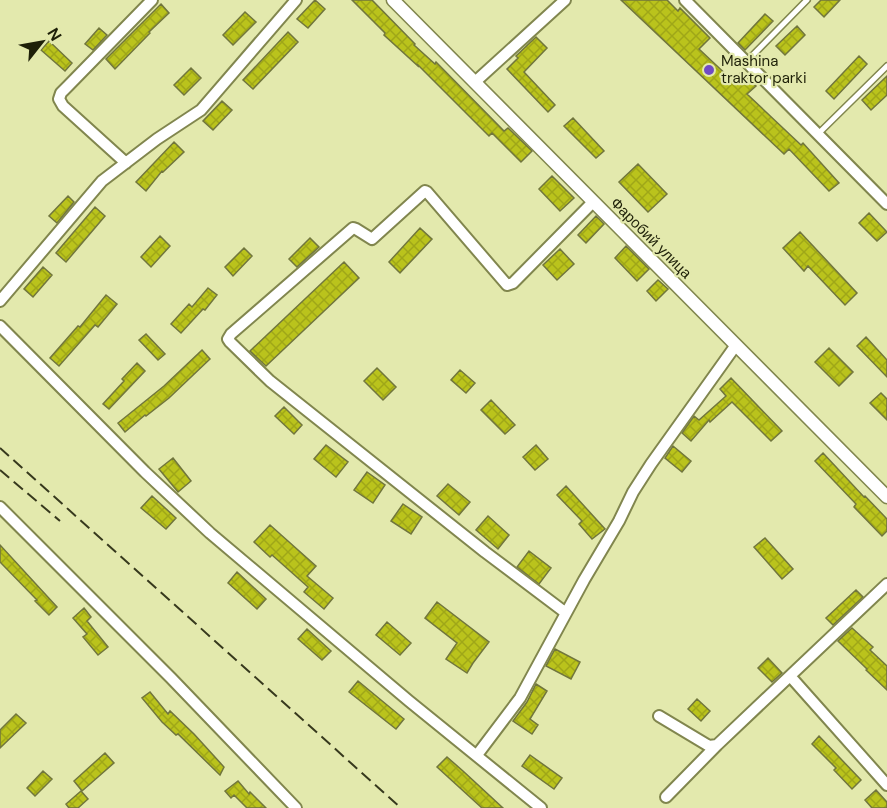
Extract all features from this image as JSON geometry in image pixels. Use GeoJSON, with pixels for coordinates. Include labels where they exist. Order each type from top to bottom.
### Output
{"type":"FeatureCollection","features":[{"type":"Feature","properties":{"kind":"street"},"geometry":{"type":"LineString","coordinates":[[126,163],[63,106],[59,99],[61,93],[152,0]]}},
{"type":"Feature","properties":{"kind":"street"},"geometry":{"type":"LineString","coordinates":[[0,301],[102,182],[156,139],[201,110],[296,0]]}},
{"type":"Feature","properties":{"kind":"street","name":"Фаробий улица"},"geometry":{"type":"LineString","coordinates":[[393,0],[887,496]]}},
{"type":"Feature","properties":{"kind":"street"},"geometry":{"type":"LineString","coordinates":[[475,82],[565,0]]}},
{"type":"Feature","properties":{"kind":"street"},"geometry":{"type":"LineString","coordinates":[[685,0],[886,202]]}},
{"type":"Feature","properties":{"kind":"street"},"geometry":{"type":"LineString","coordinates":[[566,613],[485,552],[270,381],[228,339],[353,228],[370,239],[373,238],[424,191],[507,285],[513,283],[593,202]]}},
{"type":"Feature","properties":{"kind":"street"},"geometry":{"type":"LineString","coordinates":[[0,326],[145,472],[210,532],[409,701],[541,808]]}},
{"type":"Feature","properties":{"kind":"street"},"geometry":{"type":"LineString","coordinates":[[477,755],[520,698],[584,580],[620,521],[633,492],[736,345]]}},
{"type":"Feature","properties":{"kind":"street"},"geometry":{"type":"LineString","coordinates":[[0,507],[171,678],[296,808]]}},
{"type":"Feature","properties":{"kind":"street"},"geometry":{"type":"LineString","coordinates":[[666,797],[717,745],[887,584]]}},
{"type":"Feature","properties":{"kind":"street"},"geometry":{"type":"LineString","coordinates":[[790,676],[887,785]]}},
{"type":"Feature","properties":{"kind":"street"},"geometry":{"type":"LineString","coordinates":[[659,716],[709,746],[717,745]]}},
{"type":"Feature","properties":{"kind":"lane"},"geometry":{"type":"LineString","coordinates":[[746,62],[807,0]]}},
{"type":"Feature","properties":{"kind":"lane"},"geometry":{"type":"LineString","coordinates":[[818,135],[887,66]]}},
{"type":"Feature","properties":{"kind":"building"},"geometry":{"type":"Polygon","coordinates":[[[315,0],[325,9],[308,28],[297,19],[315,0]]]}},
{"type":"Feature","properties":{"kind":"building"},"geometry":{"type":"Polygon","coordinates":[[[352,0],[372,0],[414,45],[435,64],[436,62],[504,131],[508,128],[532,151],[521,162],[492,133],[489,136],[418,65],[384,35],[385,33],[352,0]]]}},
{"type":"Feature","properties":{"kind":"building","name":"Mashina traktor parki"},"geometry":{"type":"Polygon","coordinates":[[[621,0],[667,0],[678,11],[680,8],[710,38],[699,49],[733,81],[741,72],[756,86],[747,94],[801,145],[803,143],[839,183],[829,191],[789,149],[784,154],[621,0]]]}},
{"type":"Feature","properties":{"kind":"building"},"geometry":{"type":"Polygon","coordinates":[[[821,0],[840,0],[824,17],[814,7],[821,0]]]}},
{"type":"Feature","properties":{"kind":"building"},"geometry":{"type":"Polygon","coordinates":[[[161,4],[169,13],[115,69],[106,59],[161,4]]]}},
{"type":"Feature","properties":{"kind":"building"},"geometry":{"type":"Polygon","coordinates":[[[245,12],[256,22],[233,45],[223,35],[245,12]]]}},
{"type":"Feature","properties":{"kind":"building"},"geometry":{"type":"Polygon","coordinates":[[[765,14],[773,21],[745,50],[738,43],[765,14]]]}},
{"type":"Feature","properties":{"kind":"building"},"geometry":{"type":"Polygon","coordinates":[[[797,26],[805,35],[785,55],[776,46],[797,26]]]}},
{"type":"Feature","properties":{"kind":"building"},"geometry":{"type":"Polygon","coordinates":[[[99,28],[107,35],[93,50],[85,44],[99,28]]]}},
{"type":"Feature","properties":{"kind":"building"},"geometry":{"type":"Polygon","coordinates":[[[288,32],[298,42],[253,89],[243,80],[288,32]]]}},
{"type":"Feature","properties":{"kind":"building"},"geometry":{"type":"Polygon","coordinates":[[[536,37],[547,48],[524,72],[555,105],[548,112],[507,69],[518,58],[516,56],[536,37]]]}},
{"type":"Feature","properties":{"kind":"building"},"geometry":{"type":"Polygon","coordinates":[[[49,41],[72,63],[65,71],[41,50],[49,41]]]}},
{"type":"Feature","properties":{"kind":"building"},"geometry":{"type":"Polygon","coordinates":[[[859,56],[867,64],[834,99],[826,91],[859,56]]]}},
{"type":"Feature","properties":{"kind":"building"},"geometry":{"type":"Polygon","coordinates":[[[191,68],[201,78],[184,95],[174,85],[191,68]]]}},
{"type":"Feature","properties":{"kind":"building"},"geometry":{"type":"Polygon","coordinates":[[[887,76],[887,95],[871,110],[862,100],[887,76]]]}},
{"type":"Feature","properties":{"kind":"building"},"geometry":{"type":"Polygon","coordinates":[[[222,101],[232,110],[213,130],[203,121],[222,101]]]}},
{"type":"Feature","properties":{"kind":"building"},"geometry":{"type":"Polygon","coordinates":[[[573,118],[604,151],[596,158],[564,126],[573,118]]]}},
{"type":"Feature","properties":{"kind":"building"},"geometry":{"type":"Polygon","coordinates":[[[174,142],[184,152],[162,171],[146,191],[136,182],[174,142]]]}},
{"type":"Feature","properties":{"kind":"building"},"geometry":{"type":"Polygon","coordinates":[[[638,164],[667,194],[648,212],[619,182],[638,164]]]}},
{"type":"Feature","properties":{"kind":"building"},"geometry":{"type":"Polygon","coordinates":[[[552,176],[574,198],[560,211],[539,189],[552,176]]]}},
{"type":"Feature","properties":{"kind":"building"},"geometry":{"type":"Polygon","coordinates":[[[68,196],[74,202],[57,223],[49,216],[68,196]]]}},
{"type":"Feature","properties":{"kind":"building"},"geometry":{"type":"Polygon","coordinates":[[[95,207],[105,216],[66,262],[56,253],[95,207]]]}},
{"type":"Feature","properties":{"kind":"building"},"geometry":{"type":"Polygon","coordinates":[[[869,213],[887,232],[877,241],[859,223],[869,213]]]}},
{"type":"Feature","properties":{"kind":"building"},"geometry":{"type":"Polygon","coordinates":[[[596,216],[604,224],[586,243],[578,235],[596,216]]]}},
{"type":"Feature","properties":{"kind":"building"},"geometry":{"type":"Polygon","coordinates":[[[420,228],[432,239],[400,273],[389,262],[420,228]]]}},
{"type":"Feature","properties":{"kind":"building"},"geometry":{"type":"Polygon","coordinates":[[[800,232],[857,293],[845,305],[808,266],[804,271],[783,248],[800,232]]]}},
{"type":"Feature","properties":{"kind":"building"},"geometry":{"type":"Polygon","coordinates":[[[160,236],[170,246],[151,267],[141,257],[160,236]]]}},
{"type":"Feature","properties":{"kind":"building"},"geometry":{"type":"Polygon","coordinates":[[[310,238],[319,247],[297,267],[289,259],[310,238]]]}},
{"type":"Feature","properties":{"kind":"building"},"geometry":{"type":"Polygon","coordinates":[[[626,246],[649,269],[637,281],[615,258],[626,246]]]}},
{"type":"Feature","properties":{"kind":"building"},"geometry":{"type":"Polygon","coordinates":[[[244,248],[252,256],[233,276],[225,267],[244,248]]]}},
{"type":"Feature","properties":{"kind":"building"},"geometry":{"type":"Polygon","coordinates":[[[560,249],[574,264],[557,280],[543,265],[560,249]]]}},
{"type":"Feature","properties":{"kind":"building"},"geometry":{"type":"Polygon","coordinates":[[[344,262],[359,278],[266,366],[250,351],[344,262]]]}},
{"type":"Feature","properties":{"kind":"building"},"geometry":{"type":"Polygon","coordinates":[[[43,267],[52,275],[33,297],[24,289],[43,267]]]}},
{"type":"Feature","properties":{"kind":"building"},"geometry":{"type":"Polygon","coordinates":[[[658,280],[668,289],[656,301],[647,291],[658,280]]]}},
{"type":"Feature","properties":{"kind":"building"},"geometry":{"type":"Polygon","coordinates":[[[208,288],[217,295],[181,333],[171,324],[189,304],[192,307],[208,288]]]}},
{"type":"Feature","properties":{"kind":"building"},"geometry":{"type":"Polygon","coordinates":[[[106,295],[117,304],[98,327],[95,325],[59,366],[50,358],[78,326],[80,327],[106,295]]]}},
{"type":"Feature","properties":{"kind":"building"},"geometry":{"type":"Polygon","coordinates":[[[146,334],[165,354],[158,360],[139,340],[146,334]]]}},
{"type":"Feature","properties":{"kind":"building"},"geometry":{"type":"Polygon","coordinates":[[[866,337],[887,360],[887,377],[857,346],[866,337]]]}},
{"type":"Feature","properties":{"kind":"building"},"geometry":{"type":"Polygon","coordinates":[[[829,348],[853,372],[839,386],[815,362],[829,348]]]}},
{"type":"Feature","properties":{"kind":"building"},"geometry":{"type":"Polygon","coordinates":[[[202,350],[210,359],[169,398],[125,432],[118,423],[164,386],[202,350]]]}},
{"type":"Feature","properties":{"kind":"building"},"geometry":{"type":"Polygon","coordinates":[[[137,363],[145,371],[109,409],[103,404],[137,363]]]}},
{"type":"Feature","properties":{"kind":"building"},"geometry":{"type":"Polygon","coordinates":[[[377,368],[396,387],[383,400],[364,381],[377,368]]]}},
{"type":"Feature","properties":{"kind":"building"},"geometry":{"type":"Polygon","coordinates":[[[460,370],[475,383],[466,393],[451,380],[460,370]]]}},
{"type":"Feature","properties":{"kind":"building"},"geometry":{"type":"Polygon","coordinates":[[[731,378],[782,431],[771,441],[732,402],[710,422],[709,420],[691,441],[682,433],[694,416],[699,420],[726,396],[720,389],[731,378]]]}},
{"type":"Feature","properties":{"kind":"building"},"geometry":{"type":"Polygon","coordinates":[[[881,393],[887,399],[887,420],[870,403],[881,393]]]}},
{"type":"Feature","properties":{"kind":"building"},"geometry":{"type":"Polygon","coordinates":[[[491,400],[515,425],[505,434],[481,410],[491,400]]]}},
{"type":"Feature","properties":{"kind":"building"},"geometry":{"type":"Polygon","coordinates":[[[284,407],[302,425],[294,434],[275,416],[284,407]]]}},
{"type":"Feature","properties":{"kind":"building"},"geometry":{"type":"Polygon","coordinates":[[[326,445],[348,462],[336,477],[314,459],[326,445]]]}},
{"type":"Feature","properties":{"kind":"building"},"geometry":{"type":"Polygon","coordinates":[[[536,445],[548,459],[535,470],[523,457],[536,445]]]}},
{"type":"Feature","properties":{"kind":"building"},"geometry":{"type":"Polygon","coordinates":[[[673,446],[691,461],[682,472],[665,458],[673,446]]]}},
{"type":"Feature","properties":{"kind":"building"},"geometry":{"type":"Polygon","coordinates":[[[823,453],[887,519],[887,531],[882,536],[854,507],[856,504],[815,461],[823,453]]]}},
{"type":"Feature","properties":{"kind":"building"},"geometry":{"type":"Polygon","coordinates":[[[173,458],[191,481],[178,492],[159,469],[173,458]]]}},
{"type":"Feature","properties":{"kind":"building"},"geometry":{"type":"Polygon","coordinates":[[[367,472],[385,485],[373,503],[354,490],[367,472]]]}},
{"type":"Feature","properties":{"kind":"building"},"geometry":{"type":"Polygon","coordinates":[[[448,484],[470,502],[459,515],[437,496],[448,484]]]}},
{"type":"Feature","properties":{"kind":"building"},"geometry":{"type":"Polygon","coordinates":[[[566,486],[605,529],[592,539],[579,524],[582,521],[557,495],[566,486]]]}},
{"type":"Feature","properties":{"kind":"building"},"geometry":{"type":"Polygon","coordinates":[[[152,496],[176,518],[166,529],[141,508],[152,496]]]}},
{"type":"Feature","properties":{"kind":"building"},"geometry":{"type":"Polygon","coordinates":[[[403,504],[422,517],[411,534],[391,521],[403,504]]]}},
{"type":"Feature","properties":{"kind":"building"},"geometry":{"type":"Polygon","coordinates":[[[488,516],[509,535],[498,549],[476,530],[488,516]]]}},
{"type":"Feature","properties":{"kind":"building"},"geometry":{"type":"Polygon","coordinates":[[[270,525],[316,566],[307,576],[333,598],[324,609],[304,592],[308,587],[254,542],[270,525]]]}},
{"type":"Feature","properties":{"kind":"building"},"geometry":{"type":"Polygon","coordinates":[[[765,538],[793,569],[782,579],[754,547],[765,538]]]}},
{"type":"Feature","properties":{"kind":"building"},"geometry":{"type":"Polygon","coordinates":[[[0,545],[57,607],[49,615],[0,562],[0,545]]]}},
{"type":"Feature","properties":{"kind":"building"},"geometry":{"type":"Polygon","coordinates":[[[529,551],[551,568],[539,584],[517,567],[529,551]]]}},
{"type":"Feature","properties":{"kind":"building"},"geometry":{"type":"Polygon","coordinates":[[[237,572],[266,599],[257,609],[228,583],[237,572]]]}},
{"type":"Feature","properties":{"kind":"building"},"geometry":{"type":"Polygon","coordinates":[[[856,590],[863,597],[833,625],[826,618],[856,590]]]}},
{"type":"Feature","properties":{"kind":"building"},"geometry":{"type":"Polygon","coordinates":[[[437,602],[489,642],[467,673],[446,659],[457,643],[425,618],[437,602]]]}},
{"type":"Feature","properties":{"kind":"building"},"geometry":{"type":"Polygon","coordinates":[[[84,608],[91,617],[87,621],[108,647],[98,655],[83,637],[87,634],[73,618],[84,608]]]}},
{"type":"Feature","properties":{"kind":"building"},"geometry":{"type":"Polygon","coordinates":[[[387,622],[411,643],[400,655],[376,635],[387,622]]]}},
{"type":"Feature","properties":{"kind":"building"},"geometry":{"type":"Polygon","coordinates":[[[852,628],[873,647],[870,650],[887,666],[887,690],[838,641],[852,628]]]}},
{"type":"Feature","properties":{"kind":"building"},"geometry":{"type":"Polygon","coordinates":[[[307,629],[331,651],[322,660],[298,639],[307,629]]]}},
{"type":"Feature","properties":{"kind":"building"},"geometry":{"type":"Polygon","coordinates":[[[555,649],[580,662],[571,679],[546,666],[555,649]]]}},
{"type":"Feature","properties":{"kind":"building"},"geometry":{"type":"Polygon","coordinates":[[[768,658],[782,673],[772,682],[758,668],[768,658]]]}},
{"type":"Feature","properties":{"kind":"building"},"geometry":{"type":"Polygon","coordinates":[[[358,681],[404,719],[396,729],[349,692],[358,681]]]}},
{"type":"Feature","properties":{"kind":"building"},"geometry":{"type":"Polygon","coordinates":[[[536,684],[547,691],[530,719],[538,725],[532,734],[513,721],[527,702],[536,684]]]}},
{"type":"Feature","properties":{"kind":"building"},"geometry":{"type":"Polygon","coordinates":[[[150,692],[168,714],[170,711],[224,767],[220,775],[178,734],[176,735],[162,722],[142,698],[150,692]]]}},
{"type":"Feature","properties":{"kind":"building"},"geometry":{"type":"Polygon","coordinates":[[[697,699],[710,711],[701,721],[688,709],[697,699]]]}},
{"type":"Feature","properties":{"kind":"building"},"geometry":{"type":"Polygon","coordinates":[[[16,714],[26,723],[0,748],[0,730],[16,714]]]}},
{"type":"Feature","properties":{"kind":"building"},"geometry":{"type":"Polygon","coordinates":[[[819,736],[861,780],[852,789],[834,770],[836,768],[812,744],[819,736]]]}},
{"type":"Feature","properties":{"kind":"building"},"geometry":{"type":"Polygon","coordinates":[[[105,753],[114,763],[82,791],[74,781],[105,753]]]}},
{"type":"Feature","properties":{"kind":"building"},"geometry":{"type":"Polygon","coordinates":[[[530,755],[562,778],[554,789],[522,766],[530,755]]]}},
{"type":"Feature","properties":{"kind":"building"},"geometry":{"type":"Polygon","coordinates":[[[447,757],[503,808],[482,808],[437,767],[447,757]]]}},
{"type":"Feature","properties":{"kind":"building"},"geometry":{"type":"Polygon","coordinates":[[[43,771],[52,779],[35,796],[27,788],[43,771]]]}},
{"type":"Feature","properties":{"kind":"building"},"geometry":{"type":"Polygon","coordinates":[[[238,781],[266,808],[247,808],[234,795],[231,798],[225,791],[238,781]]]}},
{"type":"Feature","properties":{"kind":"building"},"geometry":{"type":"Polygon","coordinates":[[[876,790],[887,802],[887,808],[872,808],[865,800],[876,790]]]}},
{"type":"Feature","properties":{"kind":"building"},"geometry":{"type":"Polygon","coordinates":[[[81,791],[88,799],[78,808],[69,808],[66,804],[81,791]]]}},
{"type":"Feature","properties":{"kind":"railway"},"geometry":{"type":"LineString","coordinates":[[0,448],[401,808]]}},
{"type":"Feature","properties":{"kind":"railway"},"geometry":{"type":"LineString","coordinates":[[0,470],[60,521]]}},
{"type":"Feature","properties":{"kind":"place","name":"Mashina traktor parki"},"geometry":{"type":"Point","coordinates":[709,70]}}]}
